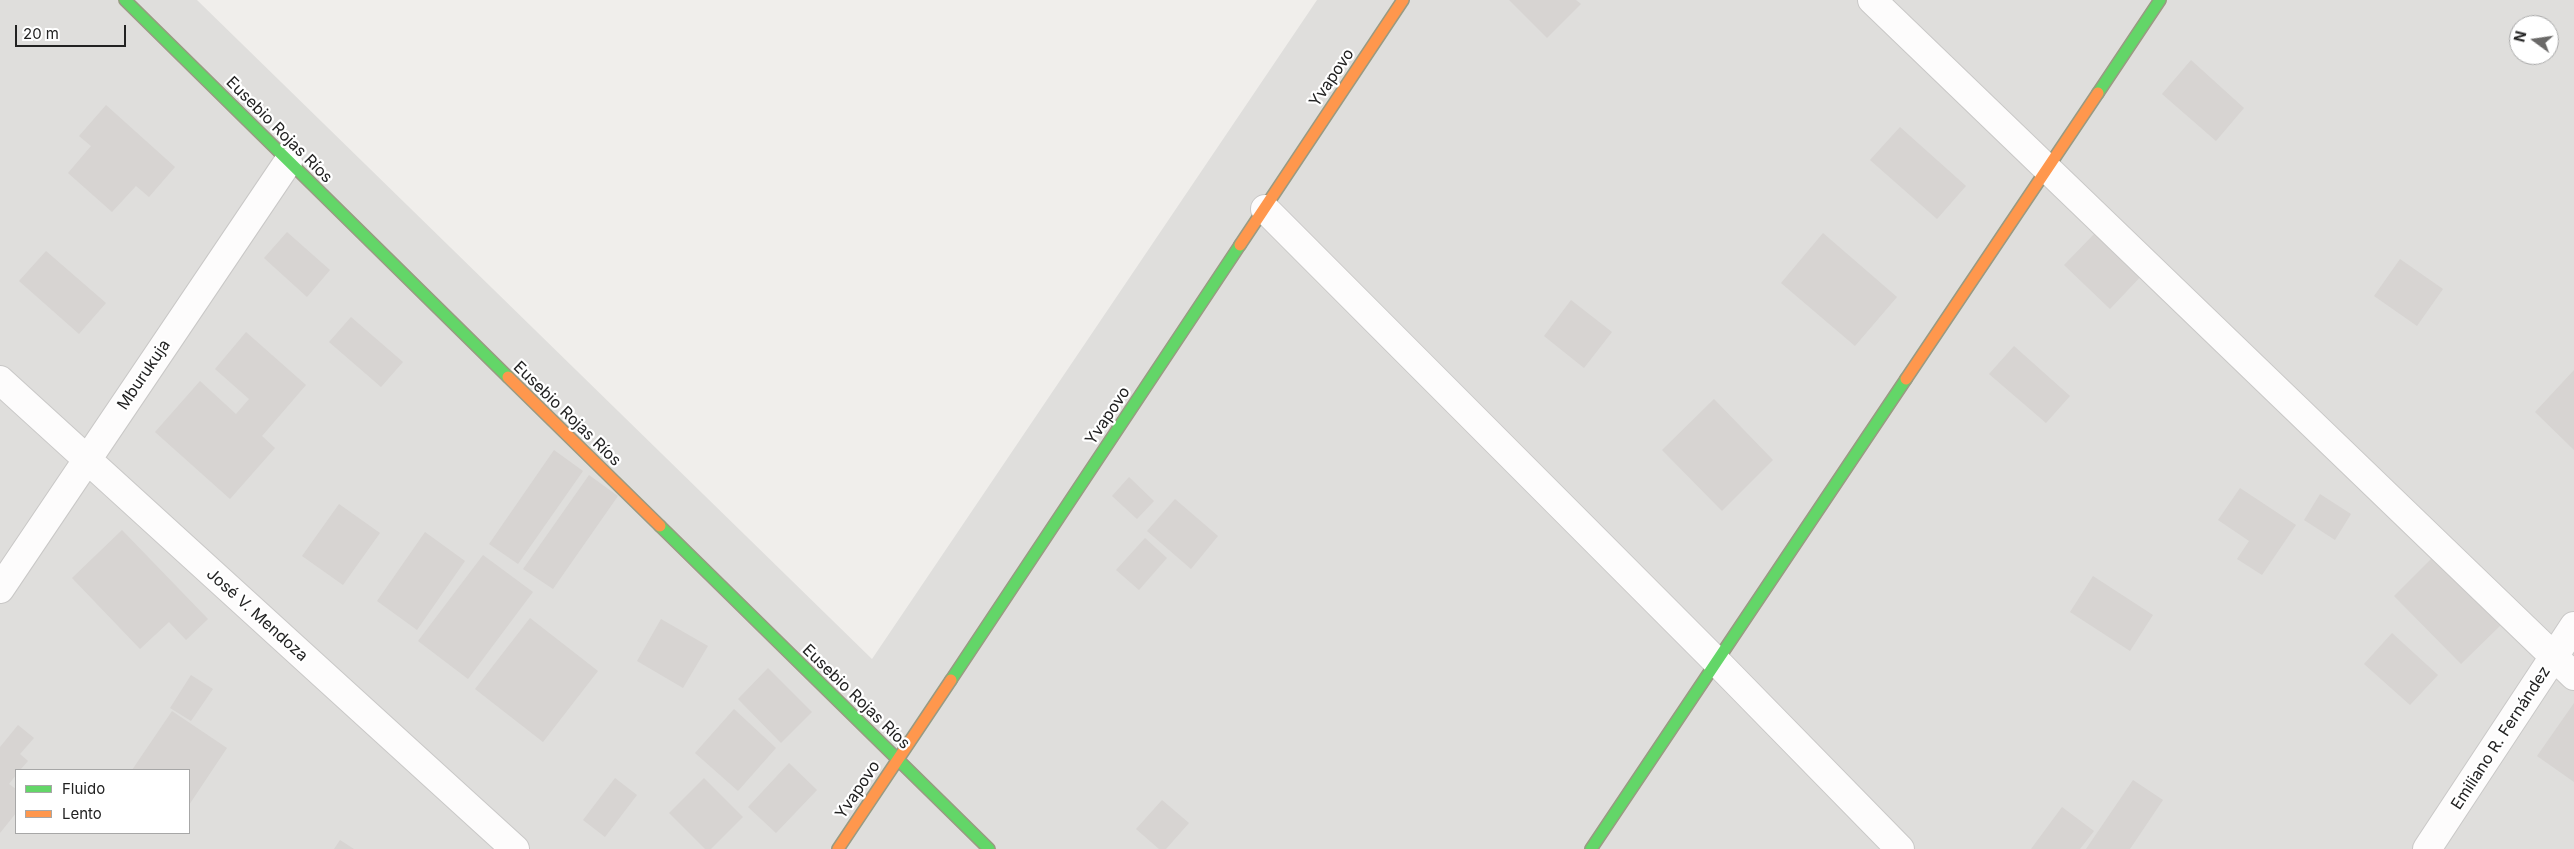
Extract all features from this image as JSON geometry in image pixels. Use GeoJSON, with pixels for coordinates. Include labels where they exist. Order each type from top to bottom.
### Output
{"type":"FeatureCollection","features":[{"type":"Feature","properties":{"kind":"street","name":"Eusebio Rojas Ríos"},"geometry":{"type":"LineString","coordinates":[[125,0],[989,849]]}},
{"type":"Feature","properties":{"kind":"street","name":"Yvapovo"},"geometry":{"type":"LineString","coordinates":[[838,849],[1403,0]]}},
{"type":"Feature","properties":{"kind":"street"},"geometry":{"type":"LineString","coordinates":[[1872,0],[2574,676]]}},
{"type":"Feature","properties":{"kind":"street"},"geometry":{"type":"LineString","coordinates":[[1591,849],[2160,0]]}},
{"type":"Feature","properties":{"kind":"street","name":"Mburukuja"},"geometry":{"type":"LineString","coordinates":[[0,589],[288,162]]}},
{"type":"Feature","properties":{"kind":"street"},"geometry":{"type":"LineString","coordinates":[[1264,209],[1716,660],[1900,849]]}},
{"type":"Feature","properties":{"kind":"street","name":"José V. Mendoza"},"geometry":{"type":"LineString","coordinates":[[0,380],[86,461],[515,849]]}},
{"type":"Feature","properties":{"kind":"street","name":"Emiliano R. Fernández"},"geometry":{"type":"LineString","coordinates":[[2427,849],[2574,626]]}},
{"type":"Feature","properties":{"kind":"shaded area"},"geometry":{"type":"Polygon","coordinates":[[[0,0],[197,0],[872,659],[1317,0],[2574,0],[2574,849],[0,849],[0,0]]]}},
{"type":"Feature","properties":{"kind":"building"},"geometry":{"type":"Polygon","coordinates":[[[1509,0],[1576,0],[1581,4],[1547,38],[1509,0]]]}},
{"type":"Feature","properties":{"kind":"building"},"geometry":{"type":"Polygon","coordinates":[[[2191,60],[2244,108],[2216,141],[2162,94],[2191,60]]]}},
{"type":"Feature","properties":{"kind":"building"},"geometry":{"type":"Polygon","coordinates":[[[106,105],[175,167],[149,197],[136,186],[112,212],[68,173],[91,146],[79,136],[106,105]]]}},
{"type":"Feature","properties":{"kind":"building"},"geometry":{"type":"Polygon","coordinates":[[[1900,127],[1966,186],[1937,219],[1870,160],[1900,127]]]}},
{"type":"Feature","properties":{"kind":"building"},"geometry":{"type":"Polygon","coordinates":[[[2098,230],[2144,273],[2110,309],[2064,265],[2098,230]]]}},
{"type":"Feature","properties":{"kind":"building"},"geometry":{"type":"Polygon","coordinates":[[[287,232],[330,270],[307,297],[264,258],[287,232]]]}},
{"type":"Feature","properties":{"kind":"building"},"geometry":{"type":"Polygon","coordinates":[[[1823,233],[1897,297],[1855,346],[1781,283],[1823,233]]]}},
{"type":"Feature","properties":{"kind":"building"},"geometry":{"type":"Polygon","coordinates":[[[46,251],[106,303],[79,334],[19,281],[46,251]]]}},
{"type":"Feature","properties":{"kind":"building"},"geometry":{"type":"Polygon","coordinates":[[[2400,259],[2443,289],[2417,326],[2374,296],[2400,259]]]}},
{"type":"Feature","properties":{"kind":"building"},"geometry":{"type":"Polygon","coordinates":[[[1571,300],[1612,332],[1584,368],[1544,336],[1571,300]]]}},
{"type":"Feature","properties":{"kind":"building"},"geometry":{"type":"Polygon","coordinates":[[[351,317],[403,362],[381,387],[329,342],[351,317]]]}},
{"type":"Feature","properties":{"kind":"building"},"geometry":{"type":"Polygon","coordinates":[[[246,332],[306,385],[262,436],[275,448],[230,499],[155,432],[200,381],[236,414],[249,399],[215,369],[246,332]]]}},
{"type":"Feature","properties":{"kind":"building"},"geometry":{"type":"Polygon","coordinates":[[[2014,346],[2070,396],[2046,423],[1989,374],[2014,346]]]}},
{"type":"Feature","properties":{"kind":"building"},"geometry":{"type":"Polygon","coordinates":[[[2574,370],[2574,450],[2535,412],[2574,370]]]}},
{"type":"Feature","properties":{"kind":"building"},"geometry":{"type":"Polygon","coordinates":[[[1714,399],[1773,460],[1722,511],[1662,450],[1714,399]]]}},
{"type":"Feature","properties":{"kind":"building"},"geometry":{"type":"Polygon","coordinates":[[[554,450],[583,471],[518,564],[489,544],[554,450]]]}},
{"type":"Feature","properties":{"kind":"building"},"geometry":{"type":"Polygon","coordinates":[[[589,475],[618,496],[553,589],[523,569],[589,475]]]}},
{"type":"Feature","properties":{"kind":"building"},"geometry":{"type":"Polygon","coordinates":[[[1129,477],[1154,501],[1137,519],[1112,496],[1129,477]]]}},
{"type":"Feature","properties":{"kind":"building"},"geometry":{"type":"Polygon","coordinates":[[[2240,488],[2296,525],[2262,575],[2237,559],[2249,541],[2218,520],[2240,488]]]}},
{"type":"Feature","properties":{"kind":"building"},"geometry":{"type":"Polygon","coordinates":[[[2320,494],[2351,514],[2335,540],[2304,520],[2320,494]]]}},
{"type":"Feature","properties":{"kind":"building"},"geometry":{"type":"Polygon","coordinates":[[[1175,499],[1218,536],[1191,569],[1147,531],[1175,499]]]}},
{"type":"Feature","properties":{"kind":"building"},"geometry":{"type":"Polygon","coordinates":[[[339,504],[380,533],[343,585],[302,556],[339,504]]]}},
{"type":"Feature","properties":{"kind":"building"},"geometry":{"type":"Polygon","coordinates":[[[122,530],[208,619],[186,640],[169,622],[140,649],[72,578],[122,530]]]}},
{"type":"Feature","properties":{"kind":"building"},"geometry":{"type":"Polygon","coordinates":[[[425,532],[465,561],[417,630],[377,601],[425,532]]]}},
{"type":"Feature","properties":{"kind":"building"},"geometry":{"type":"Polygon","coordinates":[[[1145,538],[1167,558],[1139,590],[1116,570],[1145,538]]]}},
{"type":"Feature","properties":{"kind":"building"},"geometry":{"type":"Polygon","coordinates":[[[2438,552],[2505,621],[2461,664],[2394,596],[2438,552]]]}},
{"type":"Feature","properties":{"kind":"building"},"geometry":{"type":"Polygon","coordinates":[[[483,555],[533,592],[468,679],[418,641],[483,555]]]}},
{"type":"Feature","properties":{"kind":"building"},"geometry":{"type":"Polygon","coordinates":[[[2093,576],[2153,615],[2130,651],[2070,612],[2093,576]]]}},
{"type":"Feature","properties":{"kind":"building"},"geometry":{"type":"Polygon","coordinates":[[[530,618],[598,671],[543,742],[475,689],[530,618]]]}},
{"type":"Feature","properties":{"kind":"building"},"geometry":{"type":"Polygon","coordinates":[[[661,619],[708,646],[683,688],[637,661],[661,619]]]}},
{"type":"Feature","properties":{"kind":"building"},"geometry":{"type":"Polygon","coordinates":[[[2392,633],[2438,675],[2410,705],[2364,664],[2392,633]]]}},
{"type":"Feature","properties":{"kind":"building"},"geometry":{"type":"Polygon","coordinates":[[[768,668],[812,712],[781,743],[738,699],[768,668]]]}},
{"type":"Feature","properties":{"kind":"building"},"geometry":{"type":"Polygon","coordinates":[[[191,675],[213,689],[191,721],[170,708],[191,675]]]}},
{"type":"Feature","properties":{"kind":"building"},"geometry":{"type":"Polygon","coordinates":[[[2574,703],[2574,782],[2537,756],[2574,703]]]}},
{"type":"Feature","properties":{"kind":"building"},"geometry":{"type":"Polygon","coordinates":[[[734,709],[776,748],[738,791],[695,753],[734,709]]]}},
{"type":"Feature","properties":{"kind":"building"},"geometry":{"type":"Polygon","coordinates":[[[172,711],[227,748],[190,804],[190,769],[133,769],[172,711]]]}},
{"type":"Feature","properties":{"kind":"building"},"geometry":{"type":"Polygon","coordinates":[[[18,725],[34,738],[20,754],[28,761],[21,769],[15,769],[15,776],[9,784],[15,788],[15,814],[0,833],[0,747],[18,725]]]}},
{"type":"Feature","properties":{"kind":"building"},"geometry":{"type":"Polygon","coordinates":[[[789,763],[817,790],[776,833],[748,807],[789,763]]]}},
{"type":"Feature","properties":{"kind":"building"},"geometry":{"type":"Polygon","coordinates":[[[615,778],[637,795],[605,837],[583,820],[615,778]]]}},
{"type":"Feature","properties":{"kind":"building"},"geometry":{"type":"Polygon","coordinates":[[[704,778],[743,817],[711,849],[705,849],[669,813],[704,778]]]}},
{"type":"Feature","properties":{"kind":"building"},"geometry":{"type":"Polygon","coordinates":[[[2133,780],[2163,800],[2130,849],[2086,849],[2133,780]]]}},
{"type":"Feature","properties":{"kind":"building"},"geometry":{"type":"Polygon","coordinates":[[[1162,800],[1189,823],[1166,849],[1159,849],[1136,829],[1162,800]]]}},
{"type":"Feature","properties":{"kind":"building"},"geometry":{"type":"Polygon","coordinates":[[[2062,807],[2094,831],[2080,849],[2031,849],[2062,807]]]}},
{"type":"Feature","properties":{"kind":"building"},"geometry":{"type":"Polygon","coordinates":[[[340,840],[354,849],[334,849],[340,840]]]}},
{"type":"Feature","properties":{"kind":"traffic: fast"},"geometry":{"type":"LineString","coordinates":[[125,0],[508,377]]}},
{"type":"Feature","properties":{"kind":"traffic: fast"},"geometry":{"type":"LineString","coordinates":[[2098,93],[2160,0]]}},
{"type":"Feature","properties":{"kind":"traffic: fast"},"geometry":{"type":"LineString","coordinates":[[951,680],[1240,245]]}},
{"type":"Feature","properties":{"kind":"traffic: fast"},"geometry":{"type":"LineString","coordinates":[[1591,849],[1906,379]]}},
{"type":"Feature","properties":{"kind":"traffic: fast"},"geometry":{"type":"LineString","coordinates":[[660,526],[989,849]]}},
{"type":"Feature","properties":{"kind":"traffic: slow"},"geometry":{"type":"LineString","coordinates":[[1240,245],[1403,0]]}},
{"type":"Feature","properties":{"kind":"traffic: slow"},"geometry":{"type":"LineString","coordinates":[[1906,379],[2098,93]]}},
{"type":"Feature","properties":{"kind":"traffic: slow"},"geometry":{"type":"LineString","coordinates":[[508,377],[660,526]]}},
{"type":"Feature","properties":{"kind":"traffic: slow"},"geometry":{"type":"LineString","coordinates":[[838,849],[951,680]]}}]}
